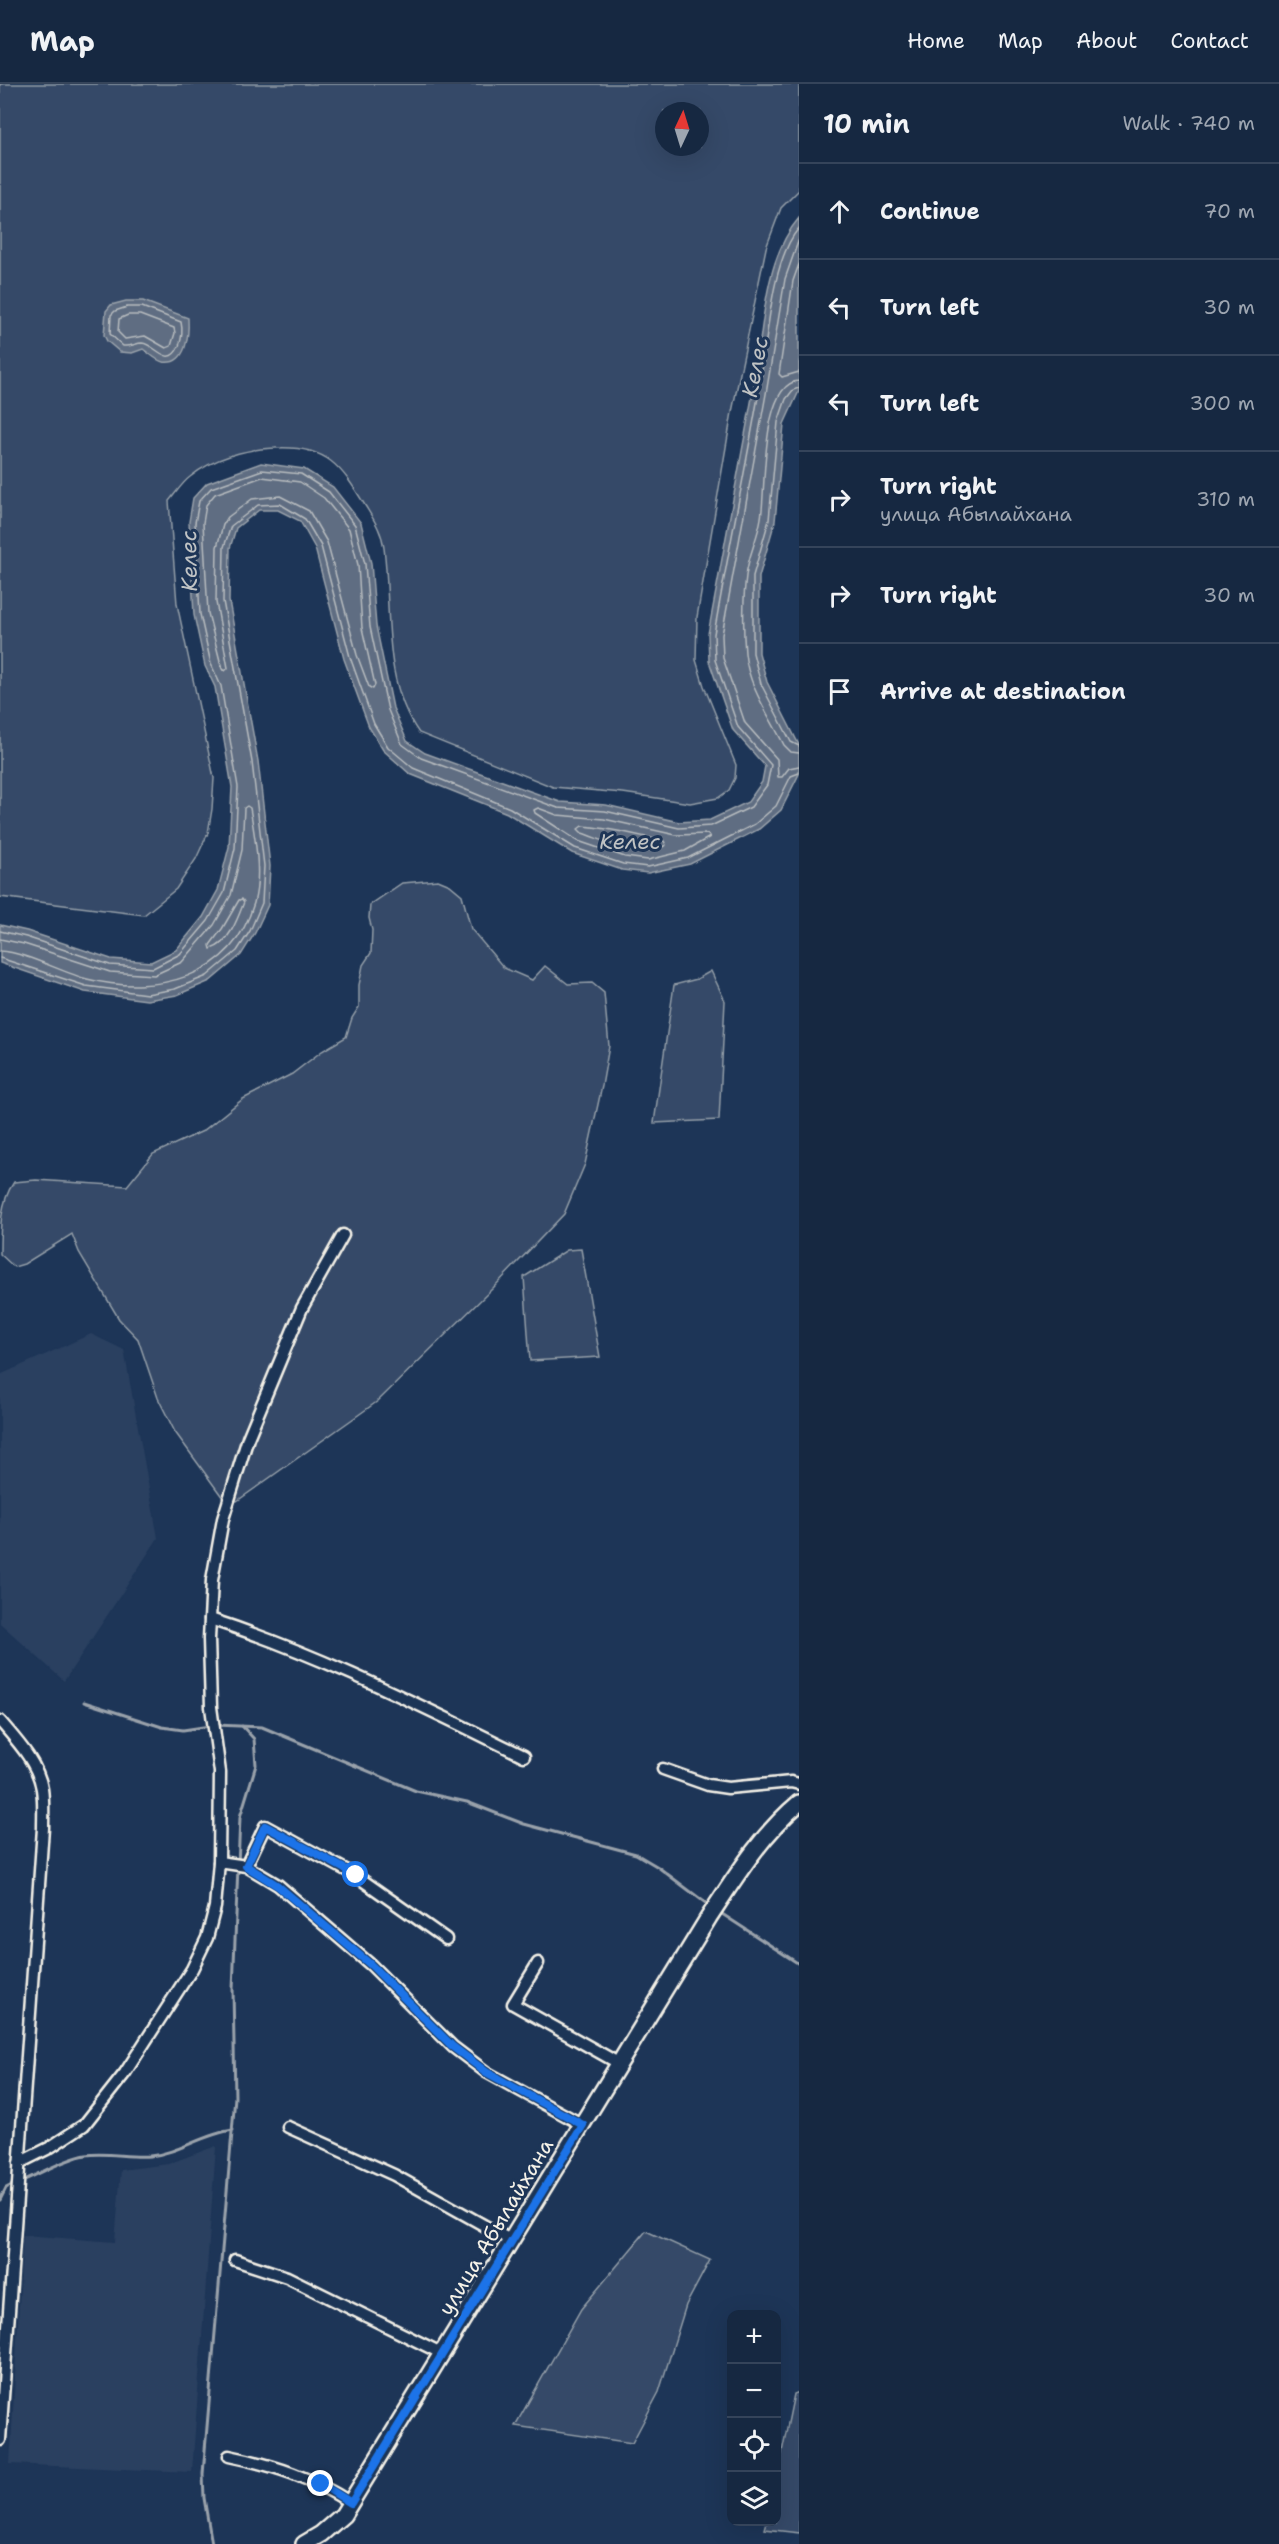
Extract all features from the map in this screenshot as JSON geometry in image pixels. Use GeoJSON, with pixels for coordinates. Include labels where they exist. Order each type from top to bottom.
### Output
{"type":"FeatureCollection","features":[{"type":"Feature","properties":{"kind":"main road","name":"улица Абылайхана"},"geometry":{"type":"LineString","coordinates":[[304,2544],[321,2535],[343,2515],[719,1901],[755,1848],[779,1820],[799,1803]]}},
{"type":"Feature","properties":{"kind":"street"},"geometry":{"type":"LineString","coordinates":[[19,2163],[49,2148],[84,2125],[125,2073],[192,1969],[207,1938],[215,1907],[219,1862],[220,1772],[211,1707],[210,1619],[212,1580],[223,1519],[248,1438],[302,1308],[343,1235]]}},
{"type":"Feature","properties":{"kind":"street"},"geometry":{"type":"LineString","coordinates":[[210,1619],[264,1636],[358,1677],[524,1756]]}},
{"type":"Feature","properties":{"kind":"street"},"geometry":{"type":"LineString","coordinates":[[0,1721],[21,1745],[34,1767],[42,1788],[44,1828],[0,2440]]}},
{"type":"Feature","properties":{"kind":"street"},"geometry":{"type":"LineString","coordinates":[[663,1769],[708,1785],[728,1788],[791,1782],[799,1784]]}},
{"type":"Feature","properties":{"kind":"street"},"geometry":{"type":"LineString","coordinates":[[246,1866],[265,1826],[356,1875],[446,1939]]}},
{"type":"Feature","properties":{"kind":"street"},"geometry":{"type":"LineString","coordinates":[[219,1862],[246,1866],[278,1886],[371,1965],[453,2047],[486,2072],[583,2125]]}},
{"type":"Feature","properties":{"kind":"street"},"geometry":{"type":"LineString","coordinates":[[538,1963],[513,2004],[620,2064]]}},
{"type":"Feature","properties":{"kind":"street"},"geometry":{"type":"LineString","coordinates":[[288,2127],[394,2175],[512,2241]]}},
{"type":"Feature","properties":{"kind":"street"},"geometry":{"type":"LineString","coordinates":[[235,2260],[287,2277],[443,2354]]}},
{"type":"Feature","properties":{"kind":"street"},"geometry":{"type":"LineString","coordinates":[[229,2456],[274,2466],[321,2484],[351,2503]]}},
{"type":"Feature","properties":{"kind":"shaded area"},"geometry":{"type":"Polygon","coordinates":[[[0,84],[799,84],[799,190],[781,208],[766,248],[732,412],[697,617],[696,660],[736,765],[735,778],[729,790],[718,798],[690,803],[623,793],[553,787],[419,733],[407,712],[393,667],[384,548],[380,531],[372,517],[349,480],[331,461],[308,450],[275,448],[253,450],[219,460],[199,470],[184,482],[169,501],[177,604],[214,778],[208,833],[196,859],[176,889],[144,915],[0,897],[0,84]]]}},
{"type":"Feature","properties":{"kind":"shaded area"},"geometry":{"type":"Polygon","coordinates":[[[438,880],[450,885],[462,895],[471,929],[504,968],[532,980],[545,966],[568,984],[592,983],[604,993],[609,1046],[585,1164],[564,1214],[493,1288],[378,1401],[237,1501],[223,1498],[175,1432],[158,1398],[138,1339],[119,1319],[79,1252],[72,1234],[24,1264],[14,1267],[0,1254],[3,1207],[6,1198],[14,1182],[36,1180],[127,1186],[153,1154],[203,1131],[243,1099],[292,1074],[322,1051],[346,1037],[352,1018],[359,1007],[359,985],[363,965],[371,953],[370,905],[402,883],[438,880]]]}},
{"type":"Feature","properties":{"kind":"shaded area"},"geometry":{"type":"Polygon","coordinates":[[[711,971],[725,1001],[719,1120],[654,1123],[674,985],[697,979],[711,971]]]}},
{"type":"Feature","properties":{"kind":"shaded area"},"geometry":{"type":"Polygon","coordinates":[[[581,1249],[600,1357],[530,1361],[524,1277],[567,1250],[581,1249]]]}},
{"type":"Feature","properties":{"kind":"shaded area"},"geometry":{"type":"Polygon","coordinates":[[[91,1334],[124,1350],[158,1538],[64,1681],[0,1623],[0,1375],[91,1334]]]}},
{"type":"Feature","properties":{"kind":"shaded area"},"geometry":{"type":"Polygon","coordinates":[[[216,2146],[192,2472],[10,2464],[23,2235],[115,2242],[121,2170],[168,2164],[216,2146]]]}},
{"type":"Feature","properties":{"kind":"shaded area"},"geometry":{"type":"Polygon","coordinates":[[[646,2231],[710,2260],[686,2305],[659,2392],[632,2443],[515,2426],[581,2309],[646,2231]]]}},
{"type":"Feature","properties":{"kind":"shaded area"},"geometry":{"type":"Polygon","coordinates":[[[799,2392],[799,2533],[765,2529],[766,2526],[781,2526],[781,2457],[794,2394],[799,2392]]]}},
{"type":"Feature","properties":{"kind":"water","name":"Келес"},"geometry":{"type":"Polygon","coordinates":[[[799,218],[799,391],[784,424],[775,521],[759,577],[759,653],[767,682],[799,745],[799,774],[781,810],[759,829],[690,864],[648,873],[622,870],[572,853],[507,813],[410,774],[383,750],[369,727],[344,659],[315,548],[300,521],[278,510],[259,510],[236,528],[230,548],[229,601],[258,761],[270,866],[268,905],[255,933],[241,955],[210,981],[177,995],[147,1000],[85,992],[0,963],[0,925],[27,931],[111,959],[151,962],[176,950],[203,917],[218,890],[229,847],[232,787],[215,687],[205,666],[194,615],[189,522],[193,498],[207,483],[261,463],[304,469],[333,487],[361,523],[371,563],[376,626],[393,708],[407,741],[425,753],[560,802],[606,805],[679,822],[710,820],[748,802],[762,782],[765,766],[733,730],[709,661],[708,634],[753,392],[771,277],[787,236],[799,218]]]}},
{"type":"Feature","properties":{"kind":"water"},"geometry":{"type":"Polygon","coordinates":[[[126,301],[143,301],[188,318],[185,348],[177,359],[163,362],[143,349],[132,353],[120,352],[107,341],[104,335],[106,311],[111,305],[126,301]]]}},
{"type":"Feature","properties":{"kind":"waterway"},"geometry":{"type":"LineString","coordinates":[[84,1702],[162,1727],[183,1730],[210,1726]]}},
{"type":"Feature","properties":{"kind":"waterway"},"geometry":{"type":"LineString","coordinates":[[216,1725],[262,1727],[416,1791],[467,1802],[524,1824],[636,1854],[658,1867],[711,1907]]}},
{"type":"Feature","properties":{"kind":"waterway"},"geometry":{"type":"LineString","coordinates":[[212,2544],[204,2498],[203,2474],[235,2097],[233,1989],[240,1817],[256,1765],[254,1739],[242,1726]]}},
{"type":"Feature","properties":{"kind":"waterway"},"geometry":{"type":"LineString","coordinates":[[719,1912],[799,1964]]}},
{"type":"Feature","properties":{"kind":"waterway"},"geometry":{"type":"LineString","coordinates":[[22,2181],[62,2162],[86,2155],[150,2156],[181,2148],[211,2135],[233,2130]]}},
{"type":"Feature","properties":{"kind":"waterway"},"geometry":{"type":"LineString","coordinates":[[0,2200],[6,2188],[16,2183]]}},
{"type":"Feature","properties":{"kind":"route"},"geometry":{"type":"LineString","coordinates":[[321,2484],[351,2503],[583,2125],[486,2072],[453,2047],[371,1965],[278,1886],[246,1866],[265,1826],[356,1875]]}}]}
